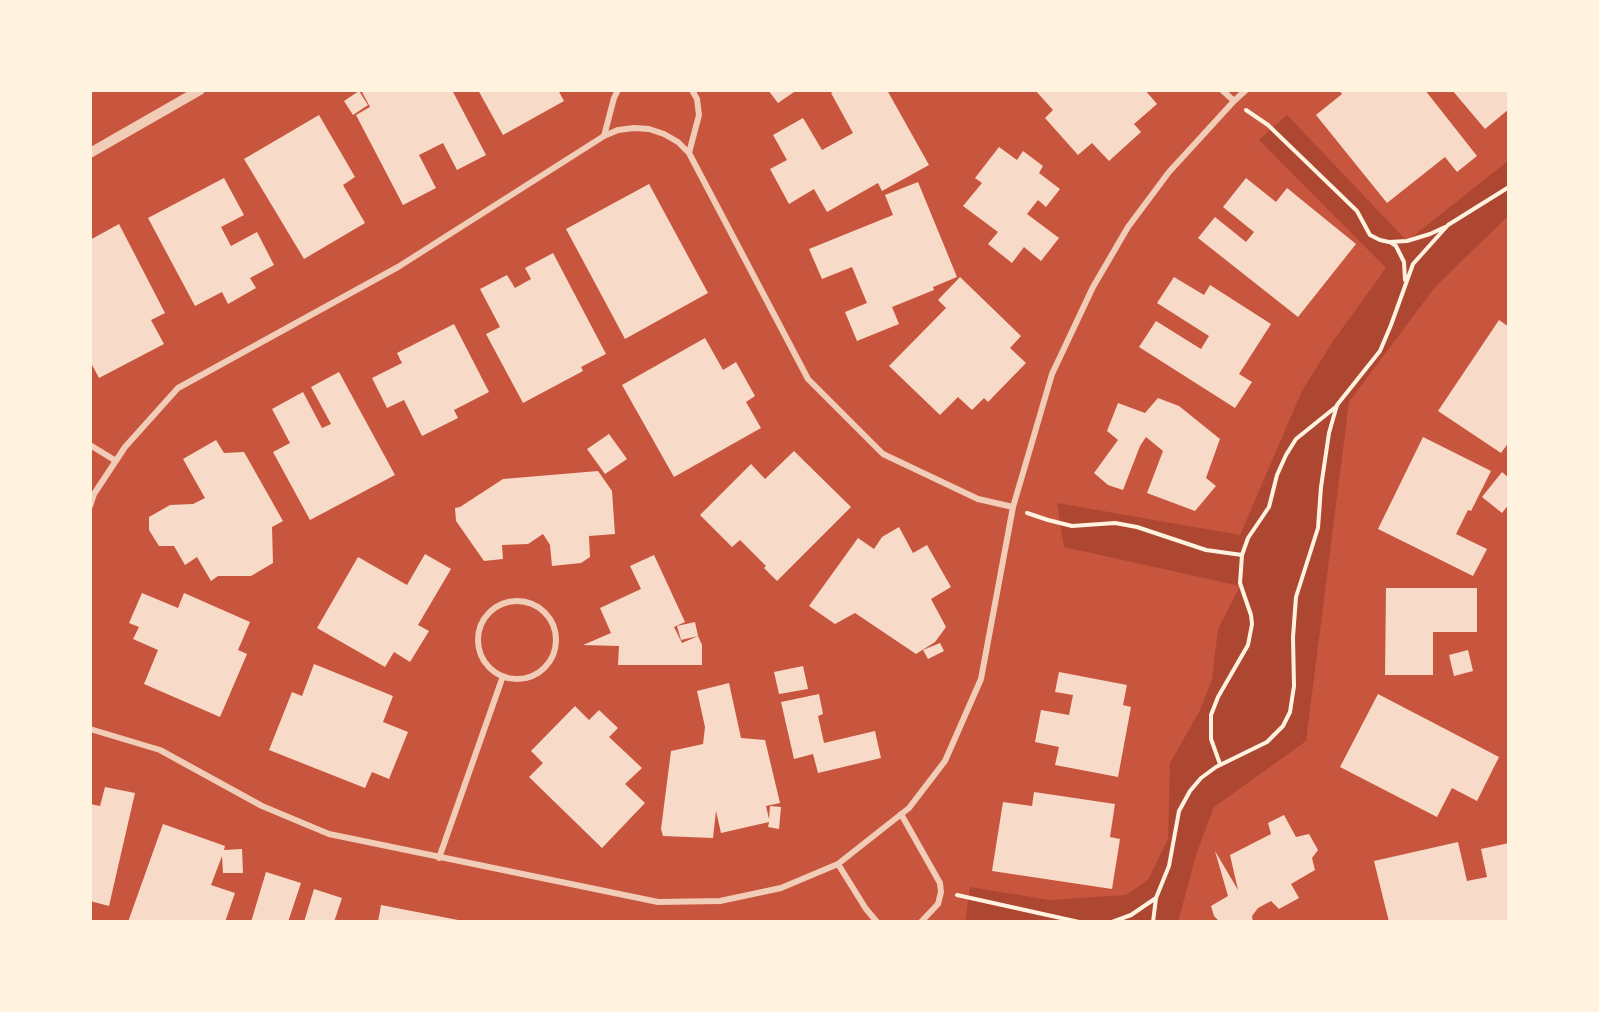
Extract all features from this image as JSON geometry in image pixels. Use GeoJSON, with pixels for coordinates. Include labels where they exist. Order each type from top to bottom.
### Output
{"type":"FeatureCollection","features":[{"type":"Feature","properties":{"kind":"street"},"geometry":{"type":"LineString","coordinates":[[90,153],[200,90]]}},
{"type":"Feature","properties":{"kind":"street"},"geometry":{"type":"LineString","coordinates":[[604,136],[618,90]]}},
{"type":"Feature","properties":{"kind":"street"},"geometry":{"type":"LineString","coordinates":[[689,153],[699,115],[697,99],[692,90]]}},
{"type":"Feature","properties":{"kind":"street"},"geometry":{"type":"LineString","coordinates":[[1222,90],[1233,101]]}},
{"type":"Feature","properties":{"kind":"street"},"geometry":{"type":"LineString","coordinates":[[90,729],[160,750],[262,806],[329,834],[658,902],[720,901],[781,888],[838,864],[909,808],[945,761],[981,679],[1013,507],[1052,374],[1093,287],[1128,227],[1169,172],[1233,101],[1246,90]]}},
{"type":"Feature","properties":{"kind":"street"},"geometry":{"type":"LineString","coordinates":[[90,506],[94,494],[125,447],[178,388],[398,267],[604,136],[626,129],[649,129],[671,138],[689,153],[808,379],[883,454],[978,499],[1013,507]]}},
{"type":"Feature","properties":{"kind":"street"},"geometry":{"type":"LineString","coordinates":[[90,445],[116,461]]}},
{"type":"Feature","properties":{"kind":"street"},"geometry":{"type":"LineString","coordinates":[[517,601],[532,604],[544,612],[553,624],[556,639],[554,654],[545,667],[533,676],[518,679],[503,676],[490,668],[481,656],[478,641],[481,626],[489,613],[502,604],[517,601]]}},
{"type":"Feature","properties":{"kind":"street"},"geometry":{"type":"LineString","coordinates":[[439,858],[503,676]]}},
{"type":"Feature","properties":{"kind":"street"},"geometry":{"type":"LineString","coordinates":[[901,814],[940,883],[941,892],[938,904],[921,922]]}},
{"type":"Feature","properties":{"kind":"street"},"geometry":{"type":"LineString","coordinates":[[838,864],[866,909],[877,922]]}},
{"type":"Feature","properties":{"kind":"path"},"geometry":{"type":"LineString","coordinates":[[1233,101],[1268,125],[1357,211],[1370,235],[1380,240],[1407,241],[1430,234],[1509,187]]}},
{"type":"Feature","properties":{"kind":"path"},"geometry":{"type":"LineString","coordinates":[[1220,764],[1211,739],[1211,715],[1248,645],[1252,624],[1240,583],[1242,555],[1248,538],[1269,507],[1277,475],[1286,455],[1296,440],[1311,425],[1337,405],[1380,351],[1413,264],[1448,225]]}},
{"type":"Feature","properties":{"kind":"path"},"geometry":{"type":"LineString","coordinates":[[1389,242],[1396,246],[1404,262],[1405,285]]}},
{"type":"Feature","properties":{"kind":"path"},"geometry":{"type":"LineString","coordinates":[[1153,922],[1156,898],[1169,866],[1179,810],[1201,778],[1220,764],[1267,742],[1283,726],[1290,712],[1294,686],[1293,637],[1296,597],[1318,528],[1329,433],[1337,405]]}},
{"type":"Feature","properties":{"kind":"path"},"geometry":{"type":"LineString","coordinates":[[1013,507],[1072,526],[1115,524],[1137,527],[1206,550],[1242,555]]}},
{"type":"Feature","properties":{"kind":"path"},"geometry":{"type":"LineString","coordinates":[[941,892],[1079,922]]}},
{"type":"Feature","properties":{"kind":"path"},"geometry":{"type":"LineString","coordinates":[[1112,922],[1131,915],[1156,898]]}},
{"type":"Feature","properties":{"kind":"shaded area"},"geometry":{"type":"Polygon","coordinates":[[[1287,115],[1407,241],[1509,160],[1509,215],[1435,287],[1349,402],[1306,741],[1214,807],[1196,855],[1178,922],[965,922],[970,887],[1050,900],[1126,895],[1148,880],[1168,839],[1170,763],[1199,712],[1212,680],[1218,629],[1240,586],[1064,547],[1057,503],[1240,535],[1302,391],[1333,341],[1386,268],[1259,140],[1287,115]]]}},
{"type":"Feature","properties":{"kind":"building"},"geometry":{"type":"Polygon","coordinates":[[[361,90],[452,90],[486,155],[457,170],[443,143],[419,155],[436,188],[403,205],[356,115],[370,107],[361,90]]]}},
{"type":"Feature","properties":{"kind":"building"},"geometry":{"type":"Polygon","coordinates":[[[478,90],[558,90],[564,101],[503,135],[478,90]]]}},
{"type":"Feature","properties":{"kind":"building"},"geometry":{"type":"Polygon","coordinates":[[[768,90],[797,90],[778,103],[768,90]]]}},
{"type":"Feature","properties":{"kind":"building"},"geometry":{"type":"Polygon","coordinates":[[[836,90],[887,90],[929,165],[882,191],[878,183],[827,212],[814,189],[789,204],[770,169],[787,160],[773,135],[803,118],[822,150],[853,133],[831,93],[836,90]]]}},
{"type":"Feature","properties":{"kind":"building"},"geometry":{"type":"Polygon","coordinates":[[[1035,90],[1145,90],[1157,104],[1134,124],[1141,132],[1109,161],[1092,143],[1078,155],[1045,118],[1053,110],[1035,90]]]}},
{"type":"Feature","properties":{"kind":"building"},"geometry":{"type":"Polygon","coordinates":[[[1339,90],[1392,90],[1394,92],[1397,90],[1425,90],[1477,156],[1457,172],[1445,157],[1387,203],[1316,115],[1342,94],[1339,90]]]}},
{"type":"Feature","properties":{"kind":"building"},"geometry":{"type":"Polygon","coordinates":[[[1452,90],[1509,90],[1509,109],[1485,129],[1452,90]]]}},
{"type":"Feature","properties":{"kind":"building"},"geometry":{"type":"Polygon","coordinates":[[[359,91],[368,105],[353,115],[344,101],[359,91]]]}},
{"type":"Feature","properties":{"kind":"building"},"geometry":{"type":"Polygon","coordinates":[[[319,115],[355,177],[343,185],[365,223],[304,259],[244,159],[319,115]]]}},
{"type":"Feature","properties":{"kind":"building"},"geometry":{"type":"Polygon","coordinates":[[[999,147],[1017,160],[1023,151],[1043,166],[1039,173],[1060,189],[1046,207],[1038,200],[1027,214],[1059,238],[1041,261],[1024,247],[1012,263],[988,244],[998,232],[963,206],[982,183],[975,178],[999,147]]]}},
{"type":"Feature","properties":{"kind":"building"},"geometry":{"type":"Polygon","coordinates":[[[224,178],[244,215],[221,227],[231,246],[257,232],[274,265],[250,278],[256,288],[228,304],[222,292],[195,306],[148,218],[224,178]]]}},
{"type":"Feature","properties":{"kind":"building"},"geometry":{"type":"Polygon","coordinates":[[[1246,178],[1276,202],[1287,188],[1356,244],[1298,317],[1198,238],[1215,217],[1246,242],[1254,232],[1223,207],[1246,178]]]}},
{"type":"Feature","properties":{"kind":"building"},"geometry":{"type":"Polygon","coordinates":[[[918,182],[957,277],[933,287],[934,290],[892,307],[899,324],[857,341],[845,312],[867,303],[852,267],[822,279],[809,249],[893,215],[885,195],[918,182]]]}},
{"type":"Feature","properties":{"kind":"building"},"geometry":{"type":"Polygon","coordinates":[[[649,184],[708,293],[625,339],[566,229],[649,184]]]}},
{"type":"Feature","properties":{"kind":"building"},"geometry":{"type":"Polygon","coordinates":[[[119,224],[165,313],[151,320],[164,344],[99,378],[90,361],[90,240],[119,224]]]}},
{"type":"Feature","properties":{"kind":"building"},"geometry":{"type":"Polygon","coordinates":[[[553,253],[606,354],[581,367],[583,371],[523,403],[486,334],[500,327],[480,289],[507,275],[515,288],[531,279],[525,268],[553,253]]]}},
{"type":"Feature","properties":{"kind":"building"},"geometry":{"type":"Polygon","coordinates":[[[960,277],[1021,336],[1010,348],[1026,363],[988,402],[984,398],[972,410],[958,397],[940,415],[889,366],[946,308],[938,300],[960,277]]]}},
{"type":"Feature","properties":{"kind":"building"},"geometry":{"type":"Polygon","coordinates":[[[1174,277],[1204,295],[1210,285],[1271,324],[1239,374],[1252,382],[1235,408],[1139,347],[1156,321],[1201,349],[1209,336],[1157,303],[1174,277]]]}},
{"type":"Feature","properties":{"kind":"building"},"geometry":{"type":"Polygon","coordinates":[[[1499,320],[1509,327],[1509,442],[1501,453],[1438,411],[1499,320]]]}},
{"type":"Feature","properties":{"kind":"building"},"geometry":{"type":"Polygon","coordinates":[[[454,324],[489,392],[454,410],[458,418],[422,436],[404,400],[387,408],[372,378],[402,363],[397,353],[454,324]]]}},
{"type":"Feature","properties":{"kind":"building"},"geometry":{"type":"Polygon","coordinates":[[[705,338],[723,370],[736,362],[755,396],[746,402],[761,428],[674,477],[622,385],[705,338]]]}},
{"type":"Feature","properties":{"kind":"building"},"geometry":{"type":"Polygon","coordinates":[[[339,372],[395,475],[310,520],[273,452],[290,443],[272,409],[303,392],[322,428],[331,424],[311,387],[339,372]]]}},
{"type":"Feature","properties":{"kind":"building"},"geometry":{"type":"Polygon","coordinates":[[[1158,398],[1179,406],[1220,439],[1206,478],[1216,486],[1195,511],[1147,493],[1163,451],[1146,437],[1140,446],[1123,490],[1108,485],[1094,473],[1118,440],[1107,431],[1118,403],[1145,413],[1158,398]]]}},
{"type":"Feature","properties":{"kind":"building"},"geometry":{"type":"Polygon","coordinates":[[[609,434],[627,459],[605,474],[587,449],[609,434]]]}},
{"type":"Feature","properties":{"kind":"building"},"geometry":{"type":"Polygon","coordinates":[[[1423,437],[1491,471],[1471,511],[1468,510],[1456,534],[1487,549],[1473,576],[1378,529],[1423,437]]]}},
{"type":"Feature","properties":{"kind":"building"},"geometry":{"type":"Polygon","coordinates":[[[216,440],[224,453],[244,452],[283,521],[272,527],[273,563],[251,576],[218,576],[211,581],[197,557],[185,565],[174,546],[159,546],[149,530],[149,517],[170,505],[193,504],[205,498],[183,459],[216,440]]]}},
{"type":"Feature","properties":{"kind":"building"},"geometry":{"type":"Polygon","coordinates":[[[794,451],[851,507],[777,581],[764,568],[766,566],[740,540],[732,547],[700,515],[751,464],[765,479],[794,451]]]}},
{"type":"Feature","properties":{"kind":"building"},"geometry":{"type":"Polygon","coordinates":[[[598,471],[612,491],[615,534],[589,536],[590,557],[581,563],[552,566],[550,545],[543,534],[528,544],[502,545],[503,559],[484,561],[456,521],[455,508],[503,479],[598,471]]]}},
{"type":"Feature","properties":{"kind":"building"},"geometry":{"type":"Polygon","coordinates":[[[1502,472],[1509,478],[1509,504],[1502,513],[1482,497],[1502,472]]]}},
{"type":"Feature","properties":{"kind":"building"},"geometry":{"type":"Polygon","coordinates":[[[899,527],[913,553],[927,545],[951,587],[931,599],[946,627],[935,642],[916,654],[855,613],[835,624],[809,606],[858,538],[874,549],[882,537],[899,527]]]}},
{"type":"Feature","properties":{"kind":"building"},"geometry":{"type":"Polygon","coordinates":[[[425,554],[451,569],[418,625],[429,631],[410,662],[394,652],[385,667],[317,628],[358,557],[407,585],[425,554]]]}},
{"type":"Feature","properties":{"kind":"building"},"geometry":{"type":"Polygon","coordinates":[[[654,555],[685,622],[674,627],[682,643],[698,636],[702,645],[702,665],[618,665],[619,646],[583,645],[611,633],[600,608],[641,589],[630,566],[654,555]]]}},
{"type":"Feature","properties":{"kind":"building"},"geometry":{"type":"Polygon","coordinates":[[[1386,588],[1477,588],[1477,632],[1433,632],[1433,675],[1385,675],[1386,588]]]}},
{"type":"Feature","properties":{"kind":"building"},"geometry":{"type":"Polygon","coordinates":[[[142,593],[178,608],[184,593],[250,622],[238,650],[247,654],[220,717],[144,684],[158,650],[133,639],[139,627],[129,623],[142,593]]]}},
{"type":"Feature","properties":{"kind":"building"},"geometry":{"type":"Polygon","coordinates":[[[695,622],[698,636],[681,640],[677,626],[695,622]]]}},
{"type":"Feature","properties":{"kind":"building"},"geometry":{"type":"Polygon","coordinates":[[[940,643],[944,651],[928,659],[923,650],[940,643]]]}},
{"type":"Feature","properties":{"kind":"building"},"geometry":{"type":"Polygon","coordinates":[[[1468,650],[1473,671],[1454,676],[1449,655],[1468,650]]]}},
{"type":"Feature","properties":{"kind":"building"},"geometry":{"type":"Polygon","coordinates":[[[314,664],[393,696],[383,722],[408,732],[389,779],[372,772],[365,788],[269,750],[292,692],[302,696],[314,664]]]}},
{"type":"Feature","properties":{"kind":"building"},"geometry":{"type":"Polygon","coordinates":[[[803,666],[808,689],[779,694],[774,672],[803,666]]]}},
{"type":"Feature","properties":{"kind":"building"},"geometry":{"type":"Polygon","coordinates":[[[1059,672],[1127,685],[1123,705],[1131,707],[1118,777],[1055,765],[1059,747],[1035,742],[1041,710],[1069,715],[1073,695],[1055,692],[1059,672]]]}},
{"type":"Feature","properties":{"kind":"building"},"geometry":{"type":"Polygon","coordinates":[[[729,683],[741,738],[765,740],[780,803],[766,806],[769,819],[770,806],[781,807],[779,829],[768,827],[769,822],[721,833],[716,811],[713,838],[663,836],[661,829],[671,751],[703,744],[705,727],[697,691],[729,683]]]}},
{"type":"Feature","properties":{"kind":"building"},"geometry":{"type":"Polygon","coordinates":[[[819,694],[823,714],[818,716],[824,743],[875,731],[881,758],[818,773],[813,754],[794,759],[781,702],[819,694]]]}},
{"type":"Feature","properties":{"kind":"building"},"geometry":{"type":"Polygon","coordinates":[[[1378,694],[1499,757],[1477,801],[1452,788],[1437,817],[1340,767],[1378,694]]]}},
{"type":"Feature","properties":{"kind":"building"},"geometry":{"type":"Polygon","coordinates":[[[575,706],[589,720],[599,710],[618,728],[609,737],[642,768],[625,784],[645,803],[602,848],[529,777],[543,763],[531,751],[575,706]]]}},
{"type":"Feature","properties":{"kind":"building"},"geometry":{"type":"Polygon","coordinates":[[[105,787],[135,793],[109,906],[90,901],[90,804],[100,806],[105,787]]]}},
{"type":"Feature","properties":{"kind":"building"},"geometry":{"type":"Polygon","coordinates":[[[1034,792],[1115,804],[1110,837],[1120,839],[1112,889],[992,871],[1003,802],[1032,806],[1034,792]]]}},
{"type":"Feature","properties":{"kind":"building"},"geometry":{"type":"Polygon","coordinates":[[[1284,815],[1296,837],[1309,834],[1318,850],[1312,858],[1315,870],[1291,884],[1299,898],[1279,909],[1271,901],[1258,908],[1252,916],[1253,922],[1220,922],[1214,916],[1211,906],[1228,896],[1215,851],[1238,890],[1230,855],[1271,834],[1268,823],[1284,815]]]}},
{"type":"Feature","properties":{"kind":"building"},"geometry":{"type":"Polygon","coordinates":[[[163,824],[225,846],[224,850],[242,849],[243,873],[223,873],[222,856],[211,885],[235,893],[225,922],[128,922],[163,824]]]}},
{"type":"Feature","properties":{"kind":"building"},"geometry":{"type":"Polygon","coordinates":[[[1458,842],[1467,881],[1487,877],[1481,849],[1509,843],[1509,922],[1389,922],[1374,861],[1458,842]]]}},
{"type":"Feature","properties":{"kind":"building"},"geometry":{"type":"Polygon","coordinates":[[[266,872],[301,883],[288,922],[251,922],[266,872]]]}},
{"type":"Feature","properties":{"kind":"building"},"geometry":{"type":"Polygon","coordinates":[[[314,889],[342,898],[334,922],[304,922],[314,889]]]}},
{"type":"Feature","properties":{"kind":"building"},"geometry":{"type":"Polygon","coordinates":[[[381,905],[463,921],[463,922],[378,922],[381,905]]]}}]}
